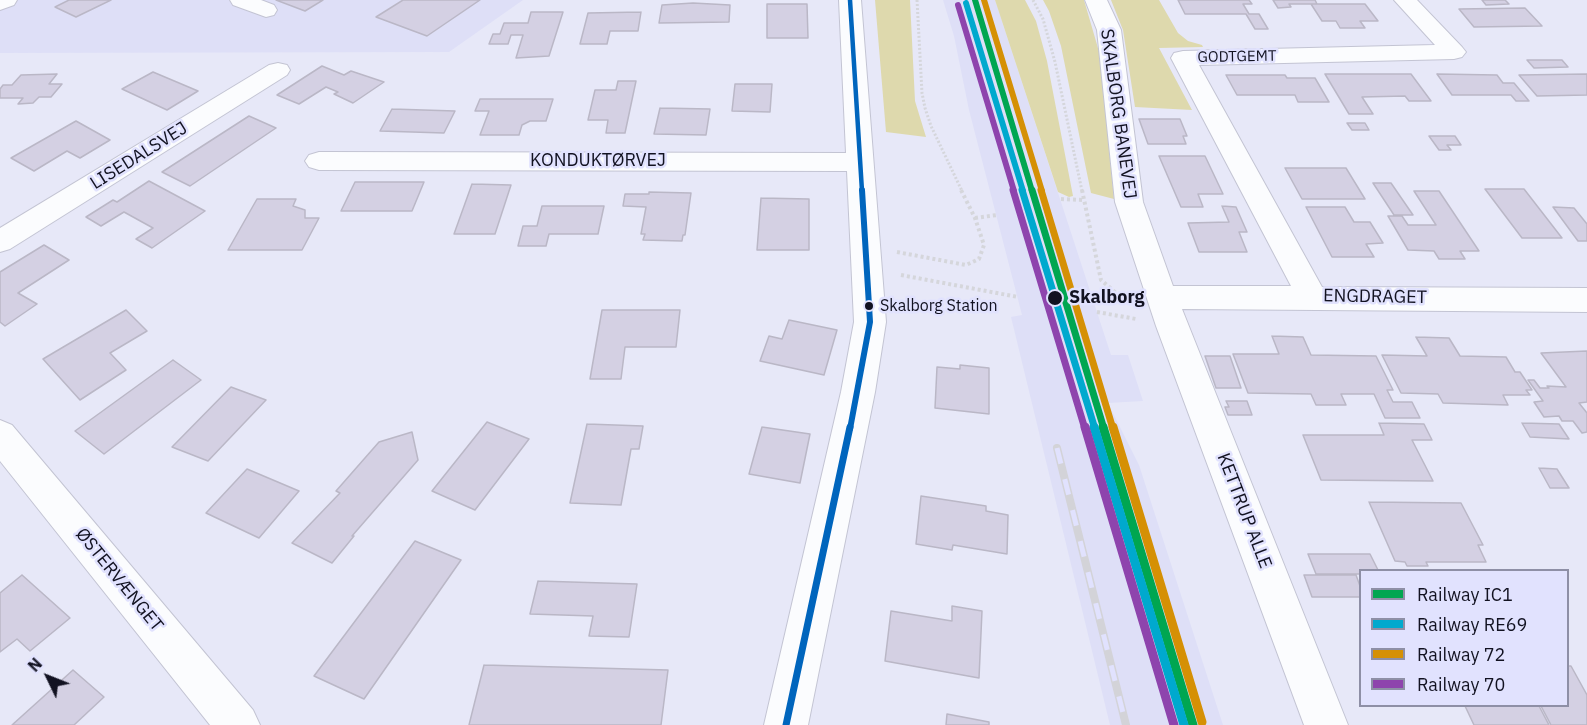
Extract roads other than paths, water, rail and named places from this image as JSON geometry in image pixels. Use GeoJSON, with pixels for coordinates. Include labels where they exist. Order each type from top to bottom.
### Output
{"type":"FeatureCollection","features":[{"type":"Feature","properties":{"kind":"street"},"geometry":{"type":"LineString","coordinates":[[0,3],[6,0]]}},
{"type":"Feature","properties":{"kind":"street"},"geometry":{"type":"LineString","coordinates":[[241,0],[266,10]]}},
{"type":"Feature","properties":{"kind":"street"},"geometry":{"type":"LineString","coordinates":[[786,725],[858,392],[870,322],[850,0]]}},
{"type":"Feature","properties":{"kind":"street","name":"SKALBORG BANEVEJ"},"geometry":{"type":"LineString","coordinates":[[1096,0],[1109,30],[1129,202],[1162,297]]}},
{"type":"Feature","properties":{"kind":"street","name":"GODTGEMT"},"geometry":{"type":"LineString","coordinates":[[1312,296],[1183,58],[1455,52],[1405,0]]}},
{"type":"Feature","properties":{"kind":"street","name":"LISEDALSVEJ"},"geometry":{"type":"LineString","coordinates":[[0,242],[278,70]]}},
{"type":"Feature","properties":{"kind":"street","name":"KONDUKTØRVEJ"},"geometry":{"type":"LineString","coordinates":[[327,169],[859,162]]}},
{"type":"Feature","properties":{"kind":"street","name":"ENGDRAGET"},"geometry":{"type":"LineString","coordinates":[[1162,297],[1312,296],[1587,300]]}},
{"type":"Feature","properties":{"kind":"street","name":"KETTRUP ALLE"},"geometry":{"type":"LineString","coordinates":[[1162,297],[1326,725]]}},
{"type":"Feature","properties":{"kind":"street","name":"ØSTERVÆNGET"},"geometry":{"type":"LineString","coordinates":[[0,435],[238,725]]}},
{"type":"Feature","properties":{"kind":"railway"},"geometry":{"type":"LineString","coordinates":[[1057,448],[1126,725]]}},
{"type":"Feature","properties":{"kind":"rail line","name":"IC1"},"geometry":{"type":"LineString","coordinates":[[975,0],[1193,725]]}},
{"type":"Feature","properties":{"kind":"rail line","name":"72"},"geometry":{"type":"LineString","coordinates":[[984,0],[1202,722]]}},
{"type":"Feature","properties":{"kind":"rail line","name":"RE69"},"geometry":{"type":"LineString","coordinates":[[966,3],[1184,725]]}},
{"type":"Feature","properties":{"kind":"rail line","name":"70"},"geometry":{"type":"LineString","coordinates":[[958,5],[1174,725]]}},
{"type":"Feature","properties":{"kind":"place","name":"Skalborg"},"geometry":{"type":"Point","coordinates":[1055,298]}},
{"type":"Feature","properties":{"kind":"place","name":"Skalborg Station"},"geometry":{"type":"Point","coordinates":[869,306]}}]}
